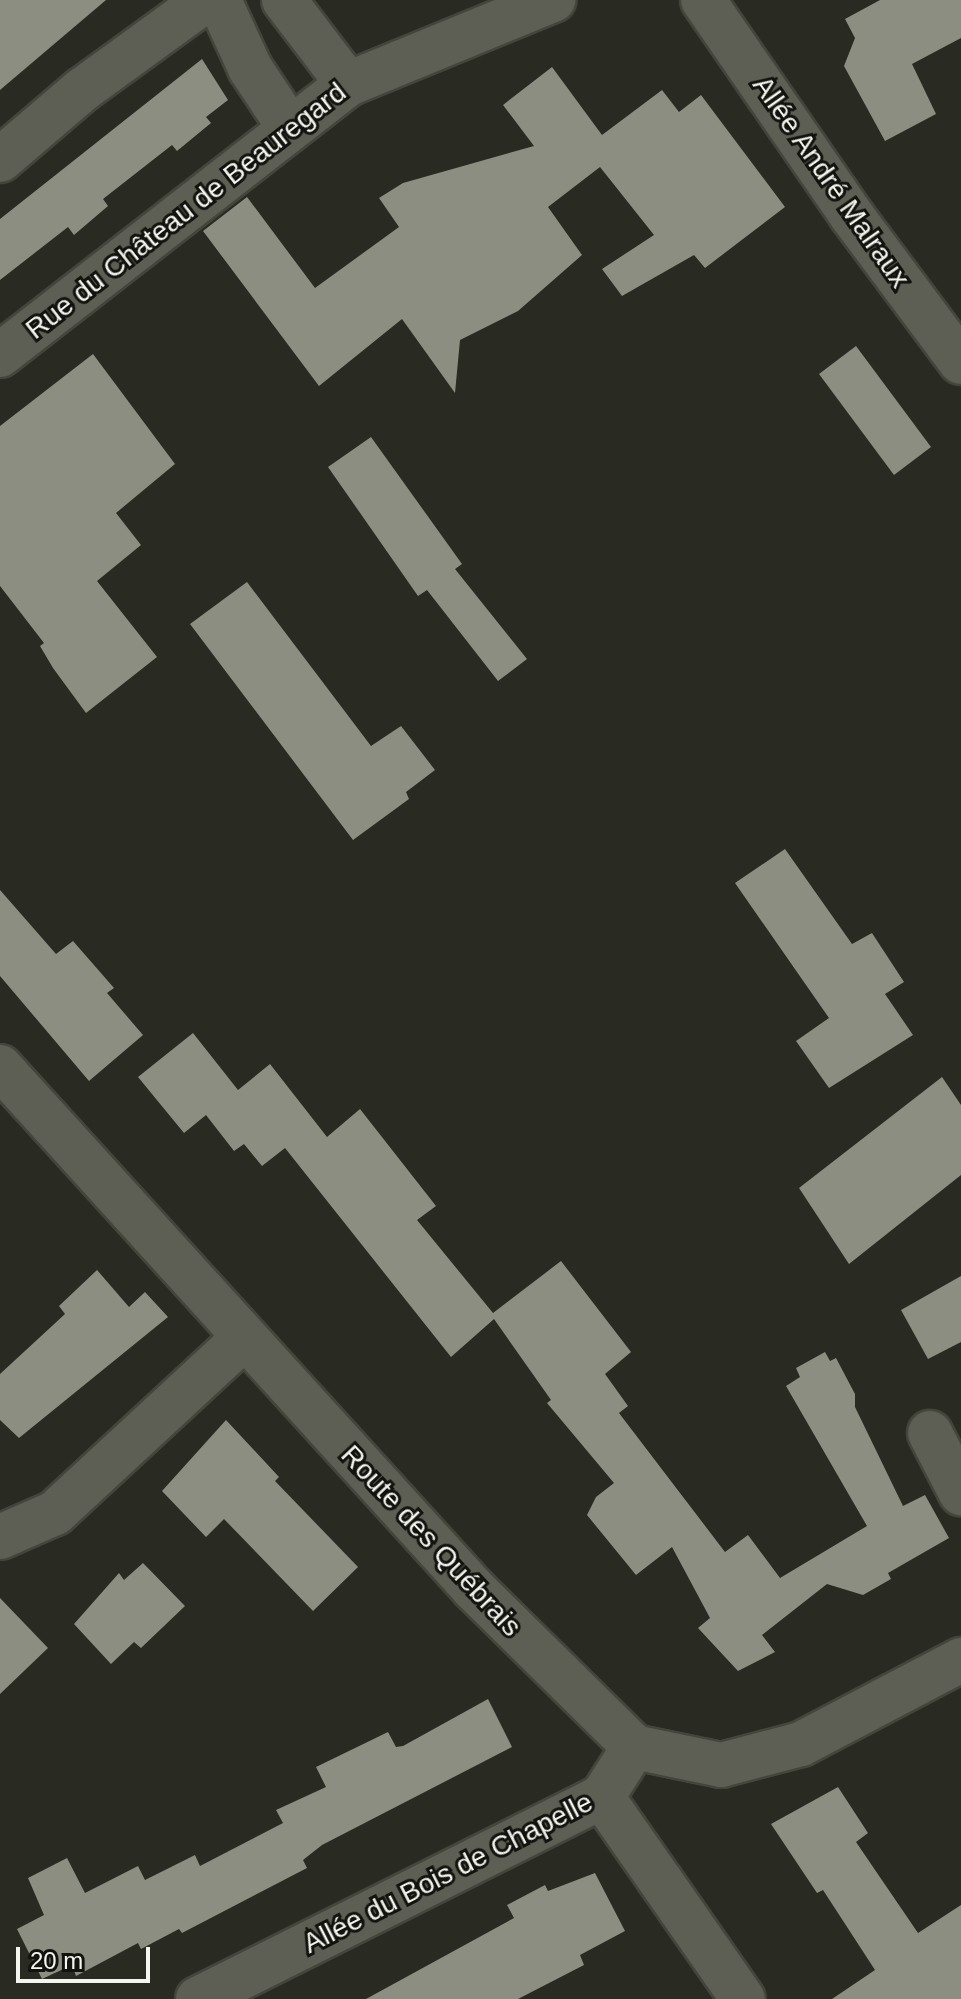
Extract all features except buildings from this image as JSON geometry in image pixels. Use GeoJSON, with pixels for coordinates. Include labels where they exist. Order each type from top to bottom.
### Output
{"type":"FeatureCollection","features":[{"type":"Feature","properties":{"kind":"street"},"geometry":{"type":"LineString","coordinates":[[0,160],[82,90],[206,0]]}},
{"type":"Feature","properties":{"kind":"street"},"geometry":{"type":"LineString","coordinates":[[219,0],[250,68],[289,127]]}},
{"type":"Feature","properties":{"kind":"street"},"geometry":{"type":"LineString","coordinates":[[284,0],[348,84]]}},
{"type":"Feature","properties":{"kind":"street","name":"Rue du Château de Beauregard"},"geometry":{"type":"LineString","coordinates":[[0,355],[348,84],[553,0]]}},
{"type":"Feature","properties":{"kind":"street","name":"Allée André Malraux"},"geometry":{"type":"LineString","coordinates":[[703,0],[852,216],[961,362]]}},
{"type":"Feature","properties":{"kind":"street","name":"Route des Québrais"},"geometry":{"type":"LineString","coordinates":[[0,1067],[243,1339],[485,1600],[634,1747]]}},
{"type":"Feature","properties":{"kind":"street"},"geometry":{"type":"LineString","coordinates":[[0,1537],[55,1513],[243,1339]]}},
{"type":"Feature","properties":{"kind":"street"},"geometry":{"type":"LineString","coordinates":[[930,1433],[961,1493]]}},
{"type":"Feature","properties":{"kind":"street"},"geometry":{"type":"LineString","coordinates":[[634,1747],[721,1765],[787,1747],[961,1660]]}},
{"type":"Feature","properties":{"kind":"street","name":"Allée du Bois de Chapelle"},"geometry":{"type":"LineString","coordinates":[[198,1999],[602,1797],[634,1747]]}},
{"type":"Feature","properties":{"kind":"street"},"geometry":{"type":"LineString","coordinates":[[602,1797],[743,1999]]}}]}
